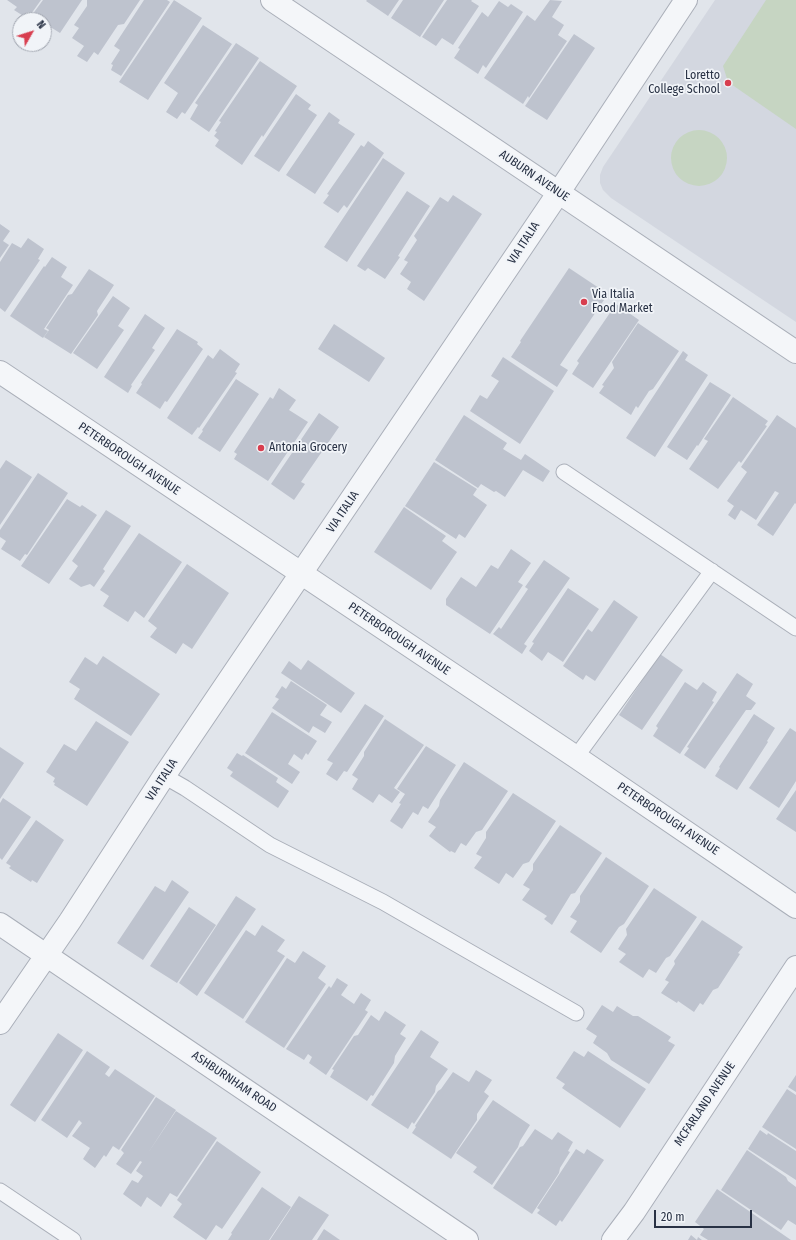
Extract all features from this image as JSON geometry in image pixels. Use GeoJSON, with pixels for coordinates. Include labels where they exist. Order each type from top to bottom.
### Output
{"type":"FeatureCollection","features":[{"type":"Feature","properties":{"kind":"street","name":"AUBURN AVENUE"},"geometry":{"type":"LineString","coordinates":[[272,0],[796,352]]}},
{"type":"Feature","properties":{"kind":"street","name":"VIA ITALIA"},"geometry":{"type":"LineString","coordinates":[[0,1023],[164,776],[686,0]]}},
{"type":"Feature","properties":{"kind":"street","name":"PETERBOROUGH AVENUE"},"geometry":{"type":"LineString","coordinates":[[0,372],[300,574],[576,757],[796,907]]}},
{"type":"Feature","properties":{"kind":"street","name":"ASHBURNHAM ROAD"},"geometry":{"type":"LineString","coordinates":[[0,924],[467,1240]]}},
{"type":"Feature","properties":{"kind":"street","name":"MCFARLAND AVENUE"},"geometry":{"type":"LineString","coordinates":[[613,1240],[634,1212],[796,967]]}},
{"type":"Feature","properties":{"kind":"lane"},"geometry":{"type":"LineString","coordinates":[[564,472],[796,628]]}},
{"type":"Feature","properties":{"kind":"lane"},"geometry":{"type":"LineString","coordinates":[[576,757],[712,571]]}},
{"type":"Feature","properties":{"kind":"lane"},"geometry":{"type":"LineString","coordinates":[[164,776],[185,788],[270,845],[383,902],[576,1013]]}},
{"type":"Feature","properties":{"kind":"lane"},"geometry":{"type":"LineString","coordinates":[[0,1191],[73,1240]]}},
{"type":"Feature","properties":{"kind":"shaded area","name":"Loretto College School"},"geometry":{"type":"Polygon","coordinates":[[[715,0],[796,0],[796,322],[611,198],[603,190],[600,183],[600,175],[603,167],[715,0]]]}},
{"type":"Feature","properties":{"kind":"green space"},"geometry":{"type":"Polygon","coordinates":[[[766,0],[796,0],[796,129],[728,82],[723,66],[766,0]]]}},
{"type":"Feature","properties":{"kind":"green space"},"geometry":{"type":"Polygon","coordinates":[[[694,130],[704,130],[719,138],[725,147],[727,158],[725,169],[719,178],[704,186],[694,186],[683,181],[676,174],[671,163],[671,153],[676,142],[683,135],[694,130]]]}},
{"type":"Feature","properties":{"kind":"building"},"geometry":{"type":"Polygon","coordinates":[[[7,0],[41,0],[32,12],[17,12],[14,10],[17,7],[7,0]]]}},
{"type":"Feature","properties":{"kind":"building"},"geometry":{"type":"Polygon","coordinates":[[[43,0],[82,0],[60,33],[52,28],[52,12],[34,12],[43,0]]]}},
{"type":"Feature","properties":{"kind":"building"},"geometry":{"type":"Polygon","coordinates":[[[87,0],[140,0],[124,24],[118,25],[98,55],[94,52],[87,62],[77,56],[84,46],[72,38],[79,28],[74,25],[87,6],[87,0]]]}},
{"type":"Feature","properties":{"kind":"building"},"geometry":{"type":"Polygon","coordinates":[[[144,0],[167,0],[170,2],[121,76],[111,70],[113,65],[111,64],[120,50],[114,46],[144,0]]]}},
{"type":"Feature","properties":{"kind":"building"},"geometry":{"type":"Polygon","coordinates":[[[174,0],[202,18],[148,100],[119,82],[174,0]]]}},
{"type":"Feature","properties":{"kind":"building"},"geometry":{"type":"Polygon","coordinates":[[[399,0],[388,16],[366,1],[399,0]]]}},
{"type":"Feature","properties":{"kind":"building"},"geometry":{"type":"Polygon","coordinates":[[[403,0],[444,0],[420,37],[391,18],[403,0]]]}},
{"type":"Feature","properties":{"kind":"building"},"geometry":{"type":"Polygon","coordinates":[[[447,0],[472,0],[471,1],[479,6],[453,45],[442,38],[436,46],[422,37],[447,0]]]}},
{"type":"Feature","properties":{"kind":"building"},"geometry":{"type":"Polygon","coordinates":[[[550,0],[562,1],[552,17],[564,25],[558,35],[567,41],[529,98],[528,96],[523,104],[484,78],[527,15],[535,21],[550,0]]]}},
{"type":"Feature","properties":{"kind":"building"},"geometry":{"type":"Polygon","coordinates":[[[499,1],[508,7],[511,4],[523,12],[486,68],[483,65],[478,74],[454,58],[460,49],[458,48],[482,12],[488,17],[499,1]]]}},
{"type":"Feature","properties":{"kind":"building"},"geometry":{"type":"Polygon","coordinates":[[[203,25],[232,44],[185,114],[182,112],[177,119],[166,112],[178,93],[164,83],[203,25]]]}},
{"type":"Feature","properties":{"kind":"building"},"geometry":{"type":"Polygon","coordinates":[[[574,34],[595,48],[547,120],[525,106],[574,34]]]}},
{"type":"Feature","properties":{"kind":"building"},"geometry":{"type":"Polygon","coordinates":[[[236,43],[259,58],[209,132],[190,119],[198,105],[195,103],[236,43]]]}},
{"type":"Feature","properties":{"kind":"building"},"geometry":{"type":"Polygon","coordinates":[[[260,61],[297,86],[263,137],[262,135],[242,165],[215,146],[219,140],[214,136],[217,132],[215,131],[221,122],[219,121],[260,61]]]}},
{"type":"Feature","properties":{"kind":"building"},"geometry":{"type":"Polygon","coordinates":[[[296,94],[311,105],[308,109],[317,115],[279,172],[254,156],[296,94]]]}},
{"type":"Feature","properties":{"kind":"building"},"geometry":{"type":"Polygon","coordinates":[[[329,112],[340,120],[338,123],[355,134],[315,194],[286,175],[329,112]]]}},
{"type":"Feature","properties":{"kind":"building"},"geometry":{"type":"Polygon","coordinates":[[[368,141],[384,153],[347,208],[344,205],[338,213],[323,203],[329,195],[327,194],[361,145],[364,147],[368,141]]]}},
{"type":"Feature","properties":{"kind":"building"},"geometry":{"type":"Polygon","coordinates":[[[383,158],[405,173],[347,262],[324,247],[383,158]]]}},
{"type":"Feature","properties":{"kind":"building"},"geometry":{"type":"Polygon","coordinates":[[[407,191],[430,206],[398,256],[400,257],[385,279],[368,268],[365,271],[357,266],[407,191]]]}},
{"type":"Feature","properties":{"kind":"building"},"geometry":{"type":"Polygon","coordinates":[[[453,195],[482,214],[424,301],[407,289],[411,282],[400,274],[408,262],[404,260],[417,240],[414,236],[440,197],[448,202],[453,195]]]}},
{"type":"Feature","properties":{"kind":"building"},"geometry":{"type":"Polygon","coordinates":[[[0,224],[10,231],[3,241],[9,245],[0,258],[0,224]]]}},
{"type":"Feature","properties":{"kind":"building"},"geometry":{"type":"Polygon","coordinates":[[[28,238],[44,249],[38,259],[40,260],[5,312],[0,308],[0,262],[12,243],[21,248],[28,238]]]}},
{"type":"Feature","properties":{"kind":"building"},"geometry":{"type":"Polygon","coordinates":[[[52,257],[67,267],[61,277],[73,285],[44,329],[48,331],[43,338],[10,316],[44,266],[45,267],[52,257]]]}},
{"type":"Feature","properties":{"kind":"building"},"geometry":{"type":"Polygon","coordinates":[[[569,268],[608,294],[560,365],[568,370],[557,387],[511,357],[569,268]]]}},
{"type":"Feature","properties":{"kind":"building"},"geometry":{"type":"Polygon","coordinates":[[[89,269],[114,285],[97,311],[98,315],[71,354],[44,337],[49,330],[46,328],[68,295],[72,294],[89,269]]]}},
{"type":"Feature","properties":{"kind":"building"},"geometry":{"type":"Polygon","coordinates":[[[113,296],[130,308],[118,326],[124,330],[97,369],[73,353],[113,296]]]}},
{"type":"Feature","properties":{"kind":"building"},"geometry":{"type":"Polygon","coordinates":[[[616,304],[639,320],[593,388],[572,374],[579,363],[577,361],[616,304]]]}},
{"type":"Feature","properties":{"kind":"building"},"geometry":{"type":"Polygon","coordinates":[[[145,314],[165,328],[152,348],[155,350],[131,385],[132,386],[128,393],[104,377],[145,314]]]}},
{"type":"Feature","properties":{"kind":"building"},"geometry":{"type":"Polygon","coordinates":[[[638,323],[679,351],[653,389],[649,391],[638,408],[636,406],[631,415],[599,393],[604,386],[602,385],[614,368],[612,362],[638,323]]]}},
{"type":"Feature","properties":{"kind":"building"},"geometry":{"type":"Polygon","coordinates":[[[334,324],[385,358],[369,382],[318,349],[334,324]]]}},
{"type":"Feature","properties":{"kind":"building"},"geometry":{"type":"Polygon","coordinates":[[[177,329],[198,342],[197,344],[203,349],[167,402],[165,401],[160,409],[136,393],[177,329]]]}},
{"type":"Feature","properties":{"kind":"building"},"geometry":{"type":"Polygon","coordinates":[[[220,349],[240,364],[235,372],[237,373],[199,428],[198,427],[192,435],[167,418],[208,355],[213,359],[220,349]]]}},
{"type":"Feature","properties":{"kind":"building"},"geometry":{"type":"Polygon","coordinates":[[[683,351],[688,355],[685,360],[708,375],[655,457],[626,438],[683,351]]]}},
{"type":"Feature","properties":{"kind":"building"},"geometry":{"type":"Polygon","coordinates":[[[503,357],[554,391],[520,444],[470,411],[480,395],[487,399],[499,381],[491,376],[503,357]]]}},
{"type":"Feature","properties":{"kind":"building"},"geometry":{"type":"Polygon","coordinates":[[[236,379],[259,394],[220,452],[198,438],[236,379]]]}},
{"type":"Feature","properties":{"kind":"building"},"geometry":{"type":"Polygon","coordinates":[[[710,382],[731,395],[698,446],[697,445],[687,460],[667,447],[710,382]]]}},
{"type":"Feature","properties":{"kind":"building"},"geometry":{"type":"Polygon","coordinates":[[[279,388],[296,400],[289,410],[308,422],[268,481],[234,459],[237,454],[234,452],[270,397],[273,399],[279,388]]]}},
{"type":"Feature","properties":{"kind":"building"},"geometry":{"type":"Polygon","coordinates":[[[733,397],[768,421],[765,425],[767,426],[741,463],[739,461],[718,489],[689,469],[708,441],[704,439],[733,397]]]}},
{"type":"Feature","properties":{"kind":"building"},"geometry":{"type":"Polygon","coordinates":[[[319,413],[339,427],[301,482],[305,484],[294,500],[271,484],[319,413]]]}},
{"type":"Feature","properties":{"kind":"building"},"geometry":{"type":"Polygon","coordinates":[[[464,415],[507,443],[503,449],[521,460],[525,454],[550,471],[543,482],[523,470],[505,497],[481,484],[478,488],[435,460],[464,415]]]}},
{"type":"Feature","properties":{"kind":"building"},"geometry":{"type":"Polygon","coordinates":[[[777,415],[796,428],[796,504],[795,503],[773,536],[757,525],[779,493],[775,491],[756,520],[741,510],[735,520],[728,515],[734,506],[727,501],[747,472],[741,467],[777,415]]]}},
{"type":"Feature","properties":{"kind":"building"},"geometry":{"type":"Polygon","coordinates":[[[6,460],[32,477],[0,525],[0,469],[6,460]]]}},
{"type":"Feature","properties":{"kind":"building"},"geometry":{"type":"Polygon","coordinates":[[[434,462],[477,489],[473,495],[487,505],[465,538],[459,534],[456,539],[405,506],[434,462]]]}},
{"type":"Feature","properties":{"kind":"building"},"geometry":{"type":"Polygon","coordinates":[[[38,473],[68,493],[27,555],[25,554],[20,561],[1,549],[6,541],[0,537],[0,530],[38,473]]]}},
{"type":"Feature","properties":{"kind":"building"},"geometry":{"type":"Polygon","coordinates":[[[67,499],[80,507],[82,505],[97,515],[49,584],[21,566],[67,499]]]}},
{"type":"Feature","properties":{"kind":"building"},"geometry":{"type":"Polygon","coordinates":[[[404,507],[446,536],[442,541],[457,552],[431,590],[374,552],[404,507]]]}},
{"type":"Feature","properties":{"kind":"building"},"geometry":{"type":"Polygon","coordinates":[[[106,510],[131,526],[103,569],[105,571],[94,587],[90,584],[81,587],[69,579],[78,566],[72,561],[106,510]]]}},
{"type":"Feature","properties":{"kind":"building"},"geometry":{"type":"Polygon","coordinates":[[[139,533],[182,562],[144,618],[135,611],[128,622],[103,606],[109,596],[100,590],[139,533]]]}},
{"type":"Feature","properties":{"kind":"building"},"geometry":{"type":"Polygon","coordinates":[[[511,549],[531,563],[518,582],[523,585],[490,634],[446,605],[446,599],[461,577],[476,587],[491,565],[498,569],[511,549]]]}},
{"type":"Feature","properties":{"kind":"building"},"geometry":{"type":"Polygon","coordinates":[[[544,560],[570,578],[524,644],[527,646],[522,654],[493,634],[499,627],[501,629],[528,589],[525,587],[544,560]]]}},
{"type":"Feature","properties":{"kind":"building"},"geometry":{"type":"Polygon","coordinates":[[[187,564],[229,593],[192,649],[183,643],[176,654],[150,637],[157,628],[148,621],[187,564]]]}},
{"type":"Feature","properties":{"kind":"building"},"geometry":{"type":"Polygon","coordinates":[[[568,588],[599,609],[563,662],[548,652],[542,661],[529,651],[534,643],[532,642],[568,588]]]}},
{"type":"Feature","properties":{"kind":"building"},"geometry":{"type":"Polygon","coordinates":[[[614,600],[638,617],[595,681],[586,675],[583,680],[563,666],[588,629],[592,632],[614,600]]]}},
{"type":"Feature","properties":{"kind":"building"},"geometry":{"type":"Polygon","coordinates":[[[660,654],[683,670],[642,730],[619,715],[660,654]]]}},
{"type":"Feature","properties":{"kind":"building"},"geometry":{"type":"Polygon","coordinates":[[[103,656],[160,694],[131,736],[74,699],[80,689],[69,682],[85,657],[97,665],[103,656]]]}},
{"type":"Feature","properties":{"kind":"building"},"geometry":{"type":"Polygon","coordinates":[[[308,660],[355,693],[341,713],[281,673],[289,661],[301,670],[308,660]]]}},
{"type":"Feature","properties":{"kind":"building"},"geometry":{"type":"Polygon","coordinates":[[[737,673],[753,684],[746,696],[756,703],[751,710],[746,710],[705,769],[684,755],[689,748],[687,747],[737,673]]]}},
{"type":"Feature","properties":{"kind":"building"},"geometry":{"type":"Polygon","coordinates":[[[291,681],[327,705],[320,715],[332,722],[325,733],[313,726],[309,733],[272,708],[279,699],[275,697],[282,686],[286,689],[291,681]]]}},
{"type":"Feature","properties":{"kind":"building"},"geometry":{"type":"Polygon","coordinates":[[[685,682],[697,690],[703,682],[717,692],[712,701],[714,702],[680,754],[653,736],[658,728],[656,726],[685,682]]]}},
{"type":"Feature","properties":{"kind":"building"},"geometry":{"type":"Polygon","coordinates":[[[365,704],[384,716],[347,772],[344,771],[337,781],[326,774],[333,763],[327,760],[365,704]]]}},
{"type":"Feature","properties":{"kind":"building"},"geometry":{"type":"Polygon","coordinates":[[[272,712],[317,741],[308,755],[306,753],[302,760],[294,754],[288,764],[300,772],[292,784],[245,753],[272,712]]]}},
{"type":"Feature","properties":{"kind":"building"},"geometry":{"type":"Polygon","coordinates":[[[754,714],[775,728],[767,741],[768,742],[737,790],[715,776],[720,768],[719,767],[754,714]]]}},
{"type":"Feature","properties":{"kind":"building"},"geometry":{"type":"Polygon","coordinates":[[[385,719],[424,745],[394,788],[400,792],[392,803],[379,794],[373,803],[352,789],[358,779],[352,775],[364,756],[364,752],[385,719]]]}},
{"type":"Feature","properties":{"kind":"building"},"geometry":{"type":"Polygon","coordinates":[[[96,721],[129,742],[87,806],[54,785],[55,783],[53,782],[55,778],[46,772],[64,744],[76,751],[96,721]]]}},
{"type":"Feature","properties":{"kind":"building"},"geometry":{"type":"Polygon","coordinates":[[[790,728],[796,732],[796,781],[779,808],[749,788],[790,728]]]}},
{"type":"Feature","properties":{"kind":"building"},"geometry":{"type":"Polygon","coordinates":[[[426,746],[456,765],[428,809],[423,806],[418,815],[413,812],[402,829],[390,821],[401,804],[399,803],[405,794],[397,789],[426,746]]]}},
{"type":"Feature","properties":{"kind":"building"},"geometry":{"type":"Polygon","coordinates":[[[0,747],[24,763],[0,799],[0,747]]]}},
{"type":"Feature","properties":{"kind":"building"},"geometry":{"type":"Polygon","coordinates":[[[237,753],[242,756],[243,755],[278,778],[276,782],[289,791],[278,808],[230,776],[233,772],[227,768],[237,753]]]}},
{"type":"Feature","properties":{"kind":"building"},"geometry":{"type":"Polygon","coordinates":[[[464,762],[508,791],[482,830],[476,832],[466,846],[461,843],[455,853],[450,852],[429,836],[436,827],[428,822],[439,806],[440,800],[464,762]]]}},
{"type":"Feature","properties":{"kind":"building"},"geometry":{"type":"Polygon","coordinates":[[[796,790],[796,832],[776,819],[796,790]]]}},
{"type":"Feature","properties":{"kind":"building"},"geometry":{"type":"Polygon","coordinates":[[[513,793],[556,821],[529,862],[523,864],[513,878],[506,873],[499,884],[474,868],[482,857],[476,854],[486,838],[486,832],[513,793]]]}},
{"type":"Feature","properties":{"kind":"building"},"geometry":{"type":"Polygon","coordinates":[[[3,798],[31,817],[2,860],[0,858],[0,803],[3,798]]]}},
{"type":"Feature","properties":{"kind":"building"},"geometry":{"type":"Polygon","coordinates":[[[36,820],[64,840],[37,883],[32,880],[31,882],[9,868],[11,866],[6,863],[36,820]]]}},
{"type":"Feature","properties":{"kind":"building"},"geometry":{"type":"Polygon","coordinates":[[[560,825],[602,853],[575,893],[571,894],[552,925],[544,919],[547,916],[522,900],[530,889],[523,885],[533,870],[533,864],[560,825]]]}},
{"type":"Feature","properties":{"kind":"building"},"geometry":{"type":"Polygon","coordinates":[[[606,857],[649,886],[624,924],[619,927],[601,953],[570,932],[577,921],[570,917],[580,902],[580,896],[606,857]]]}},
{"type":"Feature","properties":{"kind":"building"},"geometry":{"type":"Polygon","coordinates":[[[172,880],[189,892],[143,960],[117,943],[155,886],[165,892],[172,880]]]}},
{"type":"Feature","properties":{"kind":"building"},"geometry":{"type":"Polygon","coordinates":[[[654,888],[697,917],[670,956],[666,958],[656,973],[649,969],[643,978],[619,962],[626,954],[618,949],[627,935],[626,929],[654,888]]]}},
{"type":"Feature","properties":{"kind":"building"},"geometry":{"type":"Polygon","coordinates":[[[236,896],[256,909],[197,996],[179,983],[236,896]]]}},
{"type":"Feature","properties":{"kind":"building"},"geometry":{"type":"Polygon","coordinates":[[[189,907],[216,925],[177,983],[150,966],[189,907]]]}},
{"type":"Feature","properties":{"kind":"building"},"geometry":{"type":"Polygon","coordinates":[[[702,920],[743,947],[718,988],[713,990],[703,1005],[700,1003],[694,1012],[678,1001],[677,1003],[661,993],[669,982],[665,980],[675,964],[674,961],[702,920]]]}},
{"type":"Feature","properties":{"kind":"building"},"geometry":{"type":"Polygon","coordinates":[[[262,925],[285,940],[277,951],[285,956],[243,1019],[204,993],[246,930],[255,936],[262,925]]]}},
{"type":"Feature","properties":{"kind":"building"},"geometry":{"type":"Polygon","coordinates":[[[303,951],[326,966],[318,978],[326,984],[284,1048],[245,1022],[287,958],[295,963],[303,951]]]}},
{"type":"Feature","properties":{"kind":"building"},"geometry":{"type":"Polygon","coordinates":[[[337,978],[348,985],[341,995],[354,1004],[361,993],[371,1000],[365,1010],[368,1012],[326,1075],[309,1063],[312,1057],[308,1054],[304,1060],[286,1049],[329,986],[331,988],[337,978]]]}},
{"type":"Feature","properties":{"kind":"building"},"geometry":{"type":"Polygon","coordinates":[[[602,1005],[613,1012],[617,1006],[633,1016],[638,1016],[671,1037],[668,1041],[675,1045],[649,1084],[611,1060],[607,1053],[593,1043],[597,1036],[586,1029],[602,1005]]]}},
{"type":"Feature","properties":{"kind":"building"},"geometry":{"type":"Polygon","coordinates":[[[385,1011],[406,1025],[400,1034],[406,1038],[395,1056],[394,1063],[373,1096],[371,1095],[367,1101],[330,1077],[334,1070],[332,1069],[354,1036],[358,1035],[371,1015],[379,1021],[385,1011]]]}},
{"type":"Feature","properties":{"kind":"building"},"geometry":{"type":"Polygon","coordinates":[[[421,1030],[439,1042],[430,1057],[448,1069],[436,1086],[435,1092],[414,1124],[412,1122],[408,1129],[371,1105],[421,1030]]]}},
{"type":"Feature","properties":{"kind":"building"},"geometry":{"type":"Polygon","coordinates":[[[58,1033],[83,1050],[35,1122],[10,1105],[58,1033]]]}},
{"type":"Feature","properties":{"kind":"building"},"geometry":{"type":"Polygon","coordinates":[[[87,1051],[110,1067],[105,1074],[109,1077],[115,1069],[155,1096],[119,1150],[113,1146],[106,1157],[104,1155],[95,1168],[83,1159],[90,1148],[72,1136],[82,1123],[79,1120],[67,1138],[41,1120],[87,1051]]]}},
{"type":"Feature","properties":{"kind":"building"},"geometry":{"type":"Polygon","coordinates":[[[574,1051],[584,1057],[588,1051],[646,1089],[620,1128],[562,1088],[565,1084],[556,1078],[574,1051]]]}},
{"type":"Feature","properties":{"kind":"building"},"geometry":{"type":"Polygon","coordinates":[[[476,1070],[492,1080],[484,1092],[489,1096],[477,1114],[477,1120],[451,1159],[412,1133],[438,1091],[453,1072],[469,1082],[476,1070]]]}},
{"type":"Feature","properties":{"kind":"building"},"geometry":{"type":"Polygon","coordinates":[[[796,1075],[796,1092],[788,1087],[796,1075]]]}},
{"type":"Feature","properties":{"kind":"building"},"geometry":{"type":"Polygon","coordinates":[[[787,1089],[796,1095],[796,1149],[762,1127],[787,1089]]]}},
{"type":"Feature","properties":{"kind":"building"},"geometry":{"type":"Polygon","coordinates":[[[156,1097],[176,1110],[148,1153],[176,1111],[217,1138],[177,1197],[170,1193],[161,1207],[147,1197],[141,1207],[123,1194],[132,1180],[138,1183],[143,1176],[136,1171],[142,1162],[140,1161],[131,1174],[116,1164],[124,1153],[121,1150],[156,1097]]]}},
{"type":"Feature","properties":{"kind":"building"},"geometry":{"type":"Polygon","coordinates":[[[493,1100],[530,1125],[518,1147],[492,1185],[473,1172],[477,1167],[456,1153],[493,1100]]]}},
{"type":"Feature","properties":{"kind":"building"},"geometry":{"type":"Polygon","coordinates":[[[535,1129],[552,1140],[558,1132],[573,1142],[568,1151],[570,1152],[560,1168],[559,1173],[532,1214],[493,1188],[520,1147],[523,1146],[535,1129]]]}},
{"type":"Feature","properties":{"kind":"building"},"geometry":{"type":"Polygon","coordinates":[[[760,1130],[767,1135],[768,1133],[796,1151],[796,1180],[748,1149],[760,1130]]]}},
{"type":"Feature","properties":{"kind":"building"},"geometry":{"type":"Polygon","coordinates":[[[217,1141],[261,1172],[222,1229],[216,1225],[206,1240],[173,1217],[182,1204],[177,1200],[217,1141]]]}},
{"type":"Feature","properties":{"kind":"building"},"geometry":{"type":"Polygon","coordinates":[[[576,1149],[584,1154],[587,1149],[604,1160],[562,1222],[560,1220],[556,1226],[537,1213],[540,1210],[537,1208],[576,1149]]]}},
{"type":"Feature","properties":{"kind":"building"},"geometry":{"type":"Polygon","coordinates":[[[747,1150],[786,1177],[788,1181],[796,1187],[796,1225],[788,1220],[781,1230],[721,1190],[747,1150]]]}},
{"type":"Feature","properties":{"kind":"building"},"geometry":{"type":"Polygon","coordinates":[[[262,1187],[291,1207],[269,1240],[228,1240],[232,1234],[231,1233],[262,1187]]]}},
{"type":"Feature","properties":{"kind":"building"},"geometry":{"type":"Polygon","coordinates":[[[717,1189],[791,1240],[708,1240],[700,1235],[704,1229],[695,1222],[717,1189]]]}},
{"type":"Feature","properties":{"kind":"building"},"geometry":{"type":"Polygon","coordinates":[[[299,1196],[329,1215],[312,1240],[270,1240],[299,1196]]]}},
{"type":"Feature","properties":{"kind":"building"},"geometry":{"type":"Polygon","coordinates":[[[324,1229],[340,1240],[317,1240],[324,1229]]]}},
{"type":"Feature","properties":{"kind":"building"},"geometry":{"type":"Polygon","coordinates":[[[691,1235],[697,1240],[688,1240],[691,1235]]]}},
{"type":"Feature","properties":{"kind":"place","name":"Loretto College School"},"geometry":{"type":"Point","coordinates":[728,83]}},
{"type":"Feature","properties":{"kind":"place","name":"Via Italia Food Market"},"geometry":{"type":"Point","coordinates":[584,302]}},
{"type":"Feature","properties":{"kind":"place","name":"Antonia Grocery"},"geometry":{"type":"Point","coordinates":[261,448]}}]}
